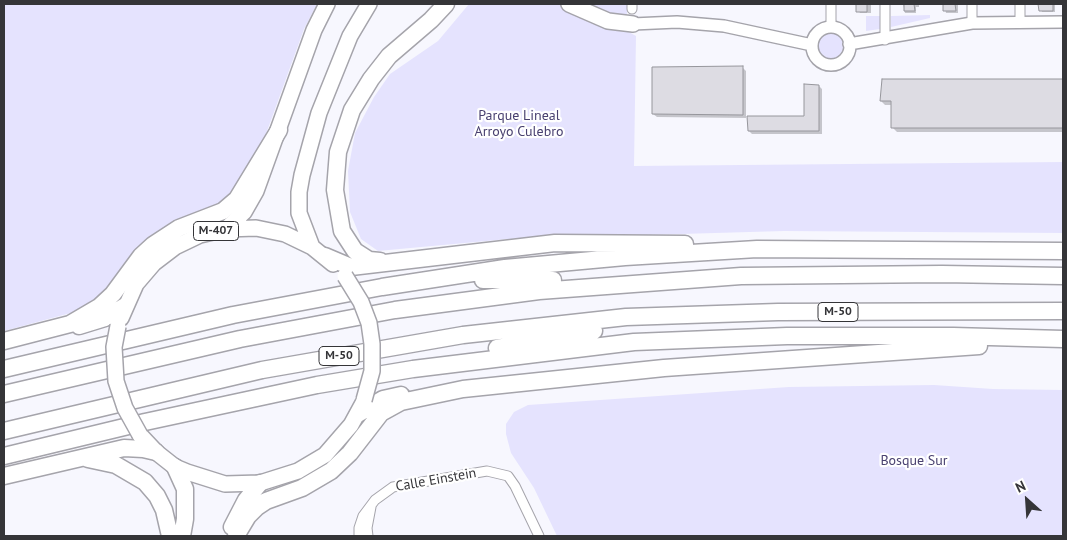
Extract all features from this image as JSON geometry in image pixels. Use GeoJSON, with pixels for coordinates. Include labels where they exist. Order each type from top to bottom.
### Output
{"type":"FeatureCollection","features":[{"type":"Feature","properties":{"kind":"highway","name":"M-407"},"geometry":{"type":"LineString","coordinates":[[226,229],[244,212],[256,191],[314,30],[327,4]]}},
{"type":"Feature","properties":{"kind":"highway"},"geometry":{"type":"LineString","coordinates":[[312,247],[299,213],[299,192],[319,113],[350,36],[369,4]]}},
{"type":"Feature","properties":{"kind":"highway"},"geometry":{"type":"LineString","coordinates":[[338,66],[378,4]]}},
{"type":"Feature","properties":{"kind":"highway"},"geometry":{"type":"LineString","coordinates":[[392,263],[362,257],[348,242],[342,231],[335,190],[338,152],[352,110],[371,79],[389,56],[431,20],[446,4]]}},
{"type":"Feature","properties":{"kind":"highway"},"geometry":{"type":"LineString","coordinates":[[569,4],[608,21],[633,12]]}},
{"type":"Feature","properties":{"kind":"highway"},"geometry":{"type":"LineString","coordinates":[[4,342],[70,324],[99,307],[113,294],[141,256],[153,245],[179,228],[223,212],[237,199],[279,130]]}},
{"type":"Feature","properties":{"kind":"highway","name":"M-407"},"geometry":{"type":"LineString","coordinates":[[256,228],[285,234],[312,247],[325,256],[344,276],[361,302],[368,324],[372,344],[372,371],[361,407],[336,444],[314,463],[286,476],[260,484],[239,485],[211,481],[175,467],[156,452],[140,435],[124,408],[116,381],[114,347],[118,326],[124,306],[136,284],[154,263],[176,247],[200,235],[226,229],[256,228]]}},
{"type":"Feature","properties":{"kind":"highway"},"geometry":{"type":"LineString","coordinates":[[325,256],[351,268],[555,243],[741,245],[757,249]]}},
{"type":"Feature","properties":{"kind":"highway"},"geometry":{"type":"LineString","coordinates":[[4,368],[233,314],[382,287],[505,268],[625,257],[757,249],[1063,251]]}},
{"type":"Feature","properties":{"kind":"highway"},"geometry":{"type":"LineString","coordinates":[[4,394],[240,339],[395,310],[597,285],[741,276],[942,274],[1063,276]]}},
{"type":"Feature","properties":{"kind":"highway"},"geometry":{"type":"LineString","coordinates":[[382,287],[475,280],[579,280],[597,285]]}},
{"type":"Feature","properties":{"kind":"highway"},"geometry":{"type":"LineString","coordinates":[[4,342],[95,322],[124,306]]}},
{"type":"Feature","properties":{"kind":"highway","name":"M-50"},"geometry":{"type":"LineString","coordinates":[[4,431],[262,370],[400,345],[626,317],[778,312],[1063,311]]}},
{"type":"Feature","properties":{"kind":"highway"},"geometry":{"type":"LineString","coordinates":[[413,369],[474,353],[583,333],[643,325],[680,316]]}},
{"type":"Feature","properties":{"kind":"highway"},"geometry":{"type":"LineString","coordinates":[[4,456],[250,399],[413,369],[634,342],[787,336],[953,336],[1063,341]]}},
{"type":"Feature","properties":{"kind":"highway"},"geometry":{"type":"LineString","coordinates":[[361,407],[383,398],[664,368],[1063,341]]}},
{"type":"Feature","properties":{"kind":"highway"},"geometry":{"type":"LineString","coordinates":[[236,536],[256,507],[266,501],[302,488],[336,467],[350,453],[374,420],[390,407],[401,402],[463,389]]}},
{"type":"Feature","properties":{"kind":"highway"},"geometry":{"type":"LineString","coordinates":[[4,476],[124,448],[143,448],[156,452]]}},
{"type":"Feature","properties":{"kind":"highway"},"geometry":{"type":"LineString","coordinates":[[81,458],[116,465],[145,482],[157,496],[164,510],[170,536]]}},
{"type":"Feature","properties":{"kind":"highway","name":"M-407"},"geometry":{"type":"LineString","coordinates":[[175,467],[186,489],[185,519],[182,536]]}},
{"type":"Feature","properties":{"kind":"highway"},"geometry":{"type":"LineString","coordinates":[[228,536],[241,508],[260,484]]}},
{"type":"Feature","properties":{"kind":"street"},"geometry":{"type":"LineString","coordinates":[[831,4],[831,27]]}},
{"type":"Feature","properties":{"kind":"street"},"geometry":{"type":"LineString","coordinates":[[885,4],[885,40]]}},
{"type":"Feature","properties":{"kind":"street"},"geometry":{"type":"LineString","coordinates":[[972,4],[972,23]]}},
{"type":"Feature","properties":{"kind":"street"},"geometry":{"type":"LineString","coordinates":[[1020,4],[1020,23]]}},
{"type":"Feature","properties":{"kind":"street"},"geometry":{"type":"LineString","coordinates":[[633,12],[677,22],[724,26],[812,45]]}},
{"type":"Feature","properties":{"kind":"street"},"geometry":{"type":"LineString","coordinates":[[849,44],[885,40],[972,23],[1063,22]]}},
{"type":"Feature","properties":{"kind":"street"},"geometry":{"type":"LineString","coordinates":[[831,27],[846,34],[849,44],[846,56],[842,61],[831,64],[819,61],[812,51],[816,34],[825,28],[831,27]]}},
{"type":"Feature","properties":{"kind":"street","name":"Calle Einstein"},"geometry":{"type":"LineString","coordinates":[[359,536],[360,522],[381,494],[400,485],[487,471],[498,472],[508,476],[515,486],[539,536]]}},
{"type":"Feature","properties":{"kind":"street"},"geometry":{"type":"LineString","coordinates":[[368,536],[367,528],[371,506]]}},
{"type":"Feature","properties":{"kind":"green space"},"geometry":{"type":"Polygon","coordinates":[[[4,4],[317,4],[304,29],[262,145],[242,182],[219,204],[137,249],[104,293],[78,311],[4,331],[4,4]]]}},
{"type":"Feature","properties":{"kind":"green space","name":"Parque Lineal Arroyo Culebro"},"geometry":{"type":"Polygon","coordinates":[[[469,4],[627,4],[627,31],[636,36],[634,166],[1063,162],[1063,233],[784,231],[508,239],[378,251],[361,239],[350,212],[348,171],[355,133],[374,97],[390,74],[438,41],[469,4]]]}},
{"type":"Feature","properties":{"kind":"green space"},"geometry":{"type":"Polygon","coordinates":[[[930,15],[930,18],[891,27],[891,16],[930,15]]]}},
{"type":"Feature","properties":{"kind":"green space"},"geometry":{"type":"Polygon","coordinates":[[[866,16],[880,16],[880,29],[866,31],[866,16]]]}},
{"type":"Feature","properties":{"kind":"green space"},"geometry":{"type":"Polygon","coordinates":[[[830,33],[839,37],[843,46],[839,55],[830,59],[821,55],[817,46],[821,37],[830,33]]]}},
{"type":"Feature","properties":{"kind":"green space","name":"Bosque Sur"},"geometry":{"type":"Polygon","coordinates":[[[934,385],[993,389],[1063,390],[1063,536],[557,536],[534,488],[511,453],[506,434],[506,424],[514,412],[528,405],[789,387],[934,385]]]}},
{"type":"Feature","properties":{"kind":"building"},"geometry":{"type":"Polygon","coordinates":[[[856,4],[867,4],[867,12],[856,12],[856,4]]]}},
{"type":"Feature","properties":{"kind":"building"},"geometry":{"type":"Polygon","coordinates":[[[904,4],[914,4],[915,11],[904,11],[904,4]]]}},
{"type":"Feature","properties":{"kind":"building"},"geometry":{"type":"Polygon","coordinates":[[[943,4],[955,4],[956,11],[943,11],[943,4]]]}},
{"type":"Feature","properties":{"kind":"building"},"geometry":{"type":"Polygon","coordinates":[[[1038,4],[1053,4],[1053,11],[1039,11],[1038,4]]]}},
{"type":"Feature","properties":{"kind":"building"},"geometry":{"type":"Polygon","coordinates":[[[743,66],[743,115],[652,114],[652,67],[743,66]]]}},
{"type":"Feature","properties":{"kind":"building"},"geometry":{"type":"Polygon","coordinates":[[[882,79],[1063,79],[1063,128],[891,128],[891,101],[880,101],[882,79]]]}},
{"type":"Feature","properties":{"kind":"building"},"geometry":{"type":"Polygon","coordinates":[[[804,84],[819,85],[819,131],[748,131],[747,116],[804,116],[804,84]]]}}]}
